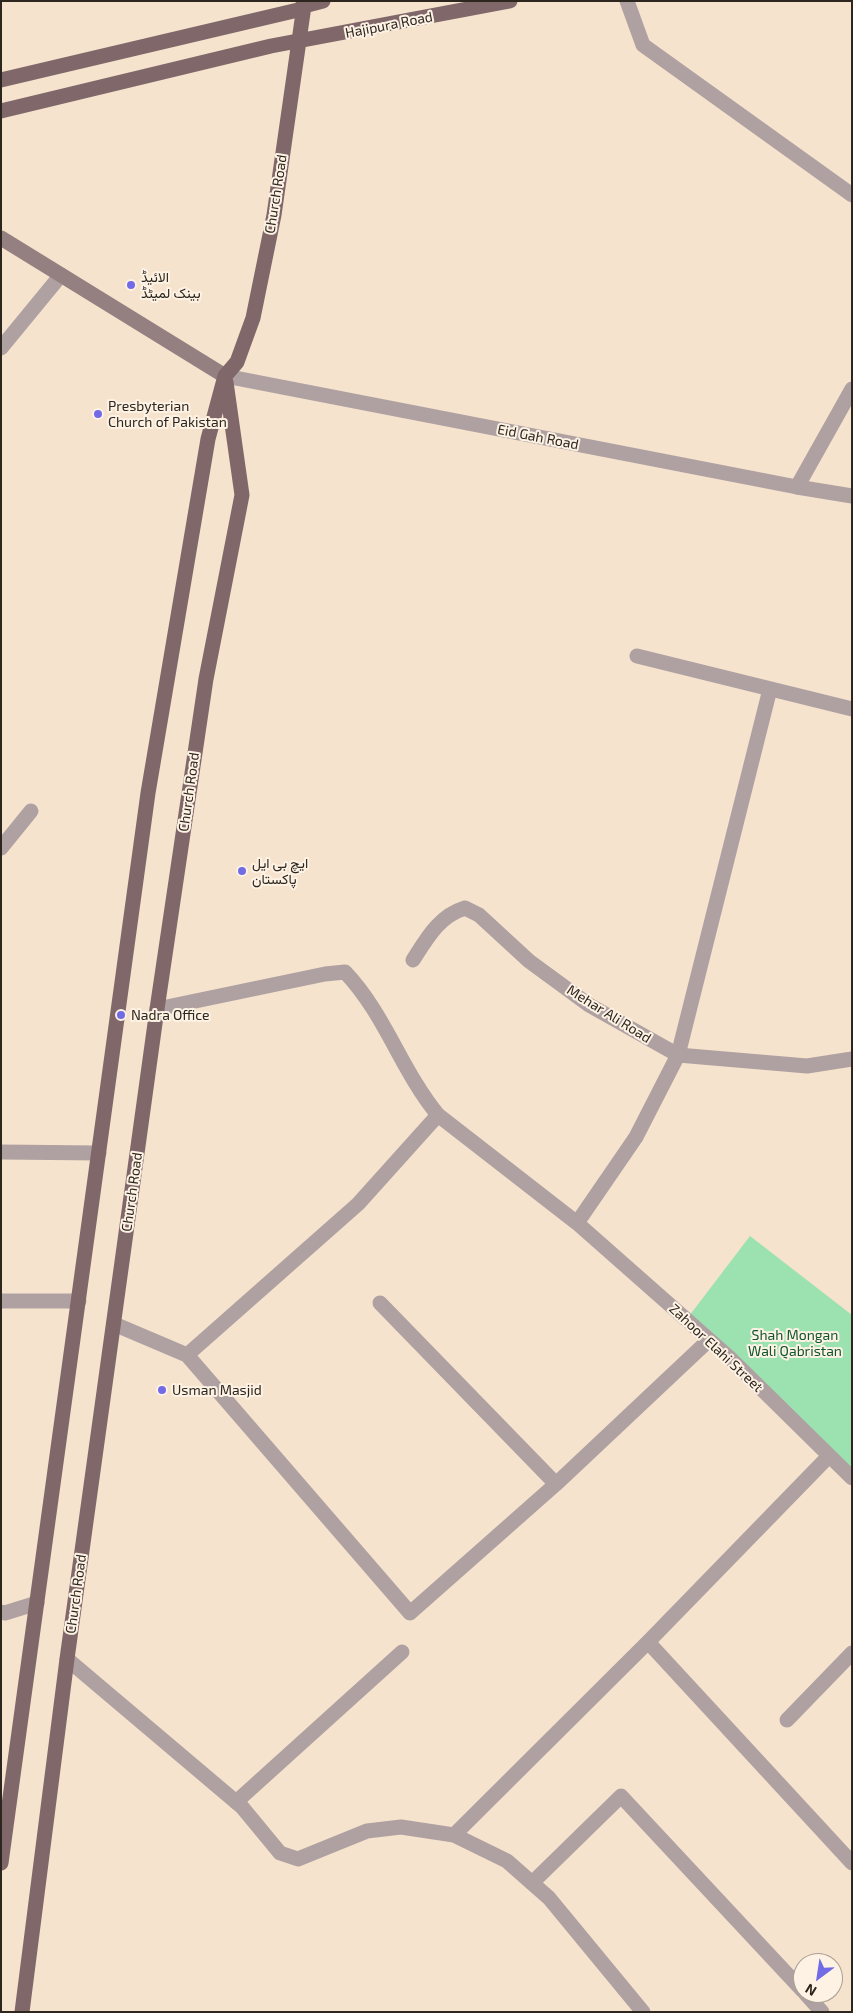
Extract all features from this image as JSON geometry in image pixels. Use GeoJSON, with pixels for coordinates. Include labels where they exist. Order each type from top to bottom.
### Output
{"type":"FeatureCollection","features":[{"type":"Feature","properties":{"kind":"main road"},"geometry":{"type":"LineString","coordinates":[[1,80],[298,10],[304,6],[323,1]]}},
{"type":"Feature","properties":{"kind":"main road","name":"Hajipura Road"},"geometry":{"type":"LineString","coordinates":[[1,111],[272,46],[510,1]]}},
{"type":"Feature","properties":{"kind":"main road","name":"Church Road"},"geometry":{"type":"LineString","coordinates":[[1,1863],[148,793],[208,439],[225,376],[237,362],[253,318],[274,215],[304,6]]}},
{"type":"Feature","properties":{"kind":"main road"},"geometry":{"type":"LineString","coordinates":[[1,238],[225,376]]}},
{"type":"Feature","properties":{"kind":"main road","name":"Church Road"},"geometry":{"type":"LineString","coordinates":[[22,2012],[67,1659],[157,1009],[206,679],[242,495],[225,376]]}},
{"type":"Feature","properties":{"kind":"street"},"geometry":{"type":"LineString","coordinates":[[627,1],[643,45],[852,196]]}},
{"type":"Feature","properties":{"kind":"street"},"geometry":{"type":"LineString","coordinates":[[1,348],[61,275]]}},
{"type":"Feature","properties":{"kind":"street","name":"Eid Gah Road"},"geometry":{"type":"LineString","coordinates":[[225,376],[852,496]]}},
{"type":"Feature","properties":{"kind":"street"},"geometry":{"type":"LineString","coordinates":[[797,487],[852,389]]}},
{"type":"Feature","properties":{"kind":"street"},"geometry":{"type":"LineString","coordinates":[[637,656],[852,709]]}},
{"type":"Feature","properties":{"kind":"street"},"geometry":{"type":"LineString","coordinates":[[577,1222],[636,1137],[678,1056],[770,689]]}},
{"type":"Feature","properties":{"kind":"street"},"geometry":{"type":"LineString","coordinates":[[1,848],[31,811]]}},
{"type":"Feature","properties":{"kind":"street","name":"Mehar Ali Road"},"geometry":{"type":"LineString","coordinates":[[413,960],[434,927],[457,911],[465,908],[479,914],[529,961],[589,1005],[678,1056],[806,1066],[852,1058]]}},
{"type":"Feature","properties":{"kind":"street","name":"Zahoor Elahi Street"},"geometry":{"type":"LineString","coordinates":[[157,1009],[325,974],[345,972],[363,991],[378,1012],[402,1061],[426,1101],[438,1115],[577,1222],[709,1340],[852,1478]]}},
{"type":"Feature","properties":{"kind":"street"},"geometry":{"type":"LineString","coordinates":[[187,1355],[358,1204],[438,1115]]}},
{"type":"Feature","properties":{"kind":"street"},"geometry":{"type":"LineString","coordinates":[[1,1152],[99,1153]]}},
{"type":"Feature","properties":{"kind":"street"},"geometry":{"type":"LineString","coordinates":[[1,1301],[79,1301]]}},
{"type":"Feature","properties":{"kind":"street"},"geometry":{"type":"LineString","coordinates":[[380,1303],[556,1484]]}},
{"type":"Feature","properties":{"kind":"street"},"geometry":{"type":"LineString","coordinates":[[114,1324],[187,1355],[410,1612],[556,1484],[709,1340]]}},
{"type":"Feature","properties":{"kind":"street"},"geometry":{"type":"LineString","coordinates":[[454,1834],[648,1642],[829,1456]]}},
{"type":"Feature","properties":{"kind":"street"},"geometry":{"type":"LineString","coordinates":[[1,1612],[5,1613],[38,1603]]}},
{"type":"Feature","properties":{"kind":"street"},"geometry":{"type":"LineString","coordinates":[[648,1642],[852,1863]]}},
{"type":"Feature","properties":{"kind":"street"},"geometry":{"type":"LineString","coordinates":[[236,1802],[402,1652]]}},
{"type":"Feature","properties":{"kind":"street"},"geometry":{"type":"LineString","coordinates":[[787,1720],[852,1653]]}},
{"type":"Feature","properties":{"kind":"street"},"geometry":{"type":"LineString","coordinates":[[67,1659],[236,1802],[280,1853],[298,1859],[368,1831],[401,1828],[454,1834],[507,1861],[549,1898],[643,2012]]}},
{"type":"Feature","properties":{"kind":"street"},"geometry":{"type":"LineString","coordinates":[[532,1883],[621,1796],[793,1980]]}},
{"type":"Feature","properties":{"kind":"green space","name":"Shah Mongan Wali Qabristan"},"geometry":{"type":"Polygon","coordinates":[[[750,1236],[852,1315],[852,1478],[686,1320],[750,1236]]]}},
{"type":"Feature","properties":{"kind":"place","name":"الائیڈ بینک لمیٹڈ"},"geometry":{"type":"Point","coordinates":[131,285]}},
{"type":"Feature","properties":{"kind":"place","name":"Presbyterian Church of Pakistan"},"geometry":{"type":"Point","coordinates":[98,414]}},
{"type":"Feature","properties":{"kind":"place","name":"ایچ بی ایل پاکستان"},"geometry":{"type":"Point","coordinates":[242,871]}},
{"type":"Feature","properties":{"kind":"place","name":"Nadra Office"},"geometry":{"type":"Point","coordinates":[121,1015]}},
{"type":"Feature","properties":{"kind":"place","name":"Usman Masjid"},"geometry":{"type":"Point","coordinates":[162,1390]}}]}
